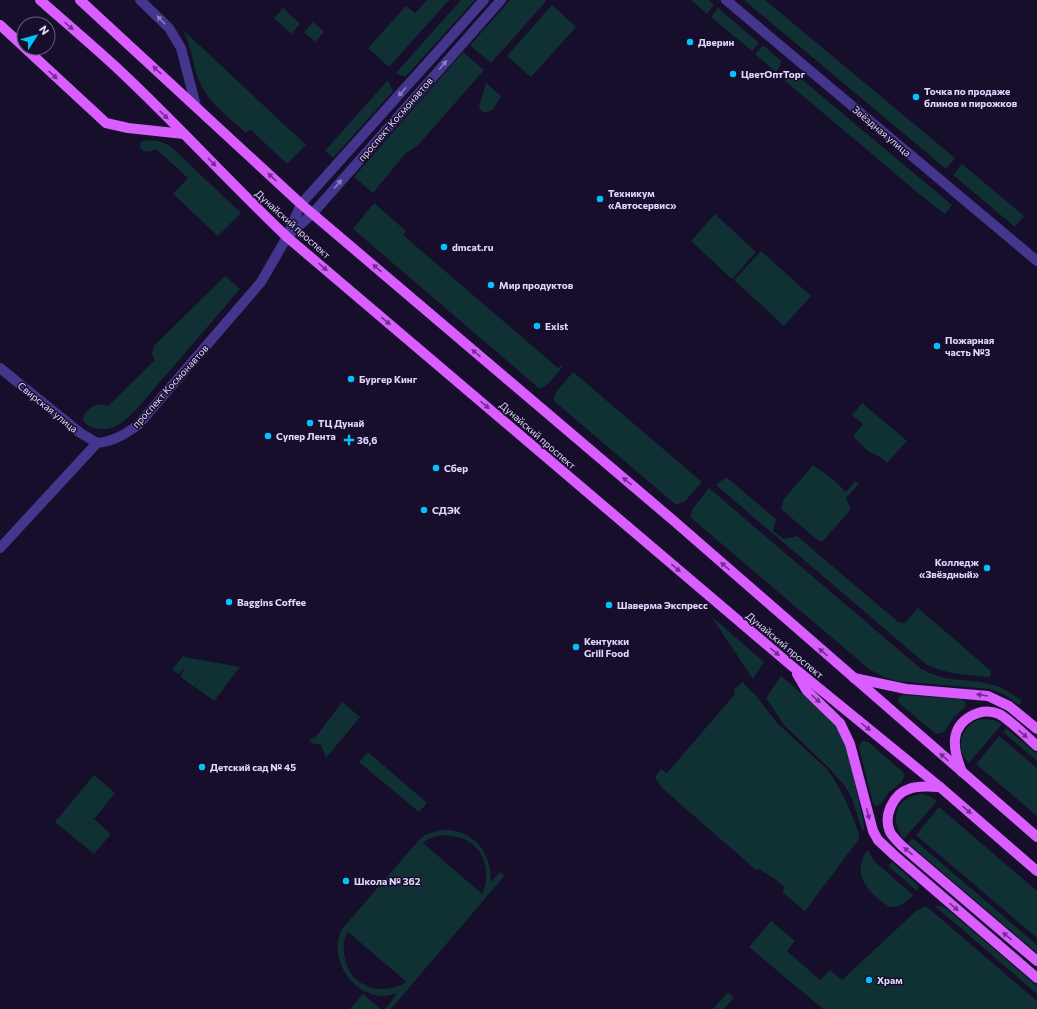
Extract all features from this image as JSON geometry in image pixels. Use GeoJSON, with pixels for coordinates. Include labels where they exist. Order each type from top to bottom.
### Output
{"type":"FeatureCollection","features":[{"type":"Feature","properties":{"kind":"main road","name":"Дунайский проспект"},"geometry":{"type":"LineString","coordinates":[[40,0],[117,69],[287,237],[793,667],[940,787],[1037,871]]}},
{"type":"Feature","properties":{"kind":"main road","name":"Дунайский проспект"},"geometry":{"type":"LineString","coordinates":[[80,0],[301,204],[668,516],[852,678],[1037,837]]}},
{"type":"Feature","properties":{"kind":"main road"},"geometry":{"type":"LineString","coordinates":[[0,25],[16,40]]}},
{"type":"Feature","properties":{"kind":"main road"},"geometry":{"type":"LineString","coordinates":[[33,56],[106,123],[128,128],[184,134]]}},
{"type":"Feature","properties":{"kind":"main road"},"geometry":{"type":"LineString","coordinates":[[793,667],[807,691],[840,723],[846,733],[869,818],[873,831],[878,840],[884,847],[1037,978]]}},
{"type":"Feature","properties":{"kind":"main road"},"geometry":{"type":"LineString","coordinates":[[852,678],[906,689],[988,696],[1010,706],[1037,729]]}},
{"type":"Feature","properties":{"kind":"main road"},"geometry":{"type":"LineString","coordinates":[[963,774],[956,751],[955,737],[964,721],[980,712],[993,712],[1002,716],[1037,746]]}},
{"type":"Feature","properties":{"kind":"main road"},"geometry":{"type":"LineString","coordinates":[[940,787],[912,788],[905,790],[898,795],[888,814],[890,832],[902,846],[1037,961]]}},
{"type":"Feature","properties":{"kind":"street"},"geometry":{"type":"LineString","coordinates":[[140,0],[169,28],[181,48],[196,106]]}},
{"type":"Feature","properties":{"kind":"street","name":"проспект Космонавтов"},"geometry":{"type":"LineString","coordinates":[[97,443],[109,442],[138,425],[261,282],[287,237],[301,204],[484,0]]}},
{"type":"Feature","properties":{"kind":"street","name":"проспект Космонавтов"},"geometry":{"type":"LineString","coordinates":[[287,237],[313,213],[501,0]]}},
{"type":"Feature","properties":{"kind":"street","name":"Звёздная улица"},"geometry":{"type":"LineString","coordinates":[[726,0],[1037,261]]}},
{"type":"Feature","properties":{"kind":"street","name":"Свирская улица"},"geometry":{"type":"LineString","coordinates":[[0,368],[79,432],[97,443]]}},
{"type":"Feature","properties":{"kind":"street"},"geometry":{"type":"LineString","coordinates":[[0,548],[97,443]]}},
{"type":"Feature","properties":{"kind":"green space"},"geometry":{"type":"Polygon","coordinates":[[[427,0],[449,0],[389,67],[368,48],[406,6],[415,13],[427,0]]]}},
{"type":"Feature","properties":{"kind":"green space"},"geometry":{"type":"Polygon","coordinates":[[[461,0],[475,0],[405,77],[396,73],[461,0]]]}},
{"type":"Feature","properties":{"kind":"green space"},"geometry":{"type":"Polygon","coordinates":[[[510,0],[547,0],[491,63],[472,47],[471,44],[510,0]]]}},
{"type":"Feature","properties":{"kind":"green space"},"geometry":{"type":"Polygon","coordinates":[[[691,0],[709,0],[714,5],[707,14],[691,0]]]}},
{"type":"Feature","properties":{"kind":"green space"},"geometry":{"type":"Polygon","coordinates":[[[744,0],[765,0],[955,158],[946,169],[744,0]]]}},
{"type":"Feature","properties":{"kind":"green space"},"geometry":{"type":"Polygon","coordinates":[[[552,5],[576,27],[531,77],[507,56],[552,5]]]}},
{"type":"Feature","properties":{"kind":"green space"},"geometry":{"type":"Polygon","coordinates":[[[283,8],[300,24],[291,34],[274,18],[283,8]]]}},
{"type":"Feature","properties":{"kind":"green space"},"geometry":{"type":"Polygon","coordinates":[[[718,8],[759,43],[752,51],[711,17],[718,8]]]}},
{"type":"Feature","properties":{"kind":"green space"},"geometry":{"type":"Polygon","coordinates":[[[313,22],[324,32],[315,42],[304,32],[313,22]]]}},
{"type":"Feature","properties":{"kind":"green space"},"geometry":{"type":"Polygon","coordinates":[[[183,30],[306,145],[287,164],[250,129],[246,133],[208,97],[197,77],[183,30]]]}},
{"type":"Feature","properties":{"kind":"green space"},"geometry":{"type":"Polygon","coordinates":[[[763,45],[781,61],[776,72],[755,54],[763,45]]]}},
{"type":"Feature","properties":{"kind":"green space"},"geometry":{"type":"Polygon","coordinates":[[[463,52],[484,70],[419,144],[404,155],[373,193],[354,177],[463,52]]]}},
{"type":"Feature","properties":{"kind":"green space"},"geometry":{"type":"Polygon","coordinates":[[[793,72],[952,205],[945,214],[784,80],[793,72]]]}},
{"type":"Feature","properties":{"kind":"green space"},"geometry":{"type":"Polygon","coordinates":[[[388,80],[393,91],[333,158],[325,151],[388,80]]]}},
{"type":"Feature","properties":{"kind":"green space"},"geometry":{"type":"Polygon","coordinates":[[[486,83],[501,96],[493,109],[486,113],[481,111],[479,106],[486,83]]]}},
{"type":"Feature","properties":{"kind":"green space"},"geometry":{"type":"Polygon","coordinates":[[[150,140],[159,141],[170,146],[241,213],[218,236],[173,194],[188,178],[156,149],[146,152],[141,149],[140,143],[150,140]]]}},
{"type":"Feature","properties":{"kind":"green space"},"geometry":{"type":"Polygon","coordinates":[[[962,164],[1024,216],[1015,227],[953,175],[962,164]]]}},
{"type":"Feature","properties":{"kind":"green space"},"geometry":{"type":"Polygon","coordinates":[[[374,203],[406,231],[403,235],[558,368],[563,364],[548,384],[540,389],[353,229],[374,203]]]}},
{"type":"Feature","properties":{"kind":"green space"},"geometry":{"type":"Polygon","coordinates":[[[715,214],[756,252],[732,279],[691,241],[715,214]]]}},
{"type":"Feature","properties":{"kind":"green space"},"geometry":{"type":"Polygon","coordinates":[[[761,251],[811,296],[784,326],[734,280],[761,251]]]}},
{"type":"Feature","properties":{"kind":"green space"},"geometry":{"type":"Polygon","coordinates":[[[225,276],[240,289],[134,412],[121,423],[111,428],[95,428],[85,423],[83,420],[84,415],[88,410],[96,405],[108,406],[155,360],[152,354],[154,346],[225,276]]]}},
{"type":"Feature","properties":{"kind":"green space"},"geometry":{"type":"Polygon","coordinates":[[[573,372],[702,482],[685,501],[676,505],[553,400],[556,392],[573,372]]]}},
{"type":"Feature","properties":{"kind":"green space"},"geometry":{"type":"Polygon","coordinates":[[[862,403],[907,441],[887,463],[880,457],[868,451],[853,436],[863,424],[852,415],[862,403]]]}},
{"type":"Feature","properties":{"kind":"green space"},"geometry":{"type":"Polygon","coordinates":[[[813,465],[835,481],[846,492],[855,481],[859,484],[846,498],[851,509],[824,540],[820,542],[781,509],[784,499],[813,465]]]}},
{"type":"Feature","properties":{"kind":"green space"},"geometry":{"type":"Polygon","coordinates":[[[726,477],[776,519],[773,531],[784,539],[797,536],[898,622],[905,623],[918,608],[991,671],[991,675],[989,677],[957,674],[927,665],[716,485],[726,477]]]}},
{"type":"Feature","properties":{"kind":"green space"},"geometry":{"type":"Polygon","coordinates":[[[709,488],[920,668],[938,676],[993,685],[1022,701],[1019,705],[1005,695],[990,689],[897,681],[884,677],[869,669],[690,517],[693,508],[709,488]]]}},
{"type":"Feature","properties":{"kind":"green space"},"geometry":{"type":"Polygon","coordinates":[[[711,616],[764,662],[753,679],[711,616]]]}},
{"type":"Feature","properties":{"kind":"green space"},"geometry":{"type":"Polygon","coordinates":[[[183,656],[240,667],[214,701],[195,687],[203,676],[194,687],[180,676],[184,670],[183,669],[179,674],[172,670],[183,656]]]}},
{"type":"Feature","properties":{"kind":"green space"},"geometry":{"type":"Polygon","coordinates":[[[781,676],[829,717],[838,728],[847,749],[863,819],[863,832],[852,799],[845,786],[830,769],[785,726],[766,698],[781,676]]]}},
{"type":"Feature","properties":{"kind":"green space"},"geometry":{"type":"Polygon","coordinates":[[[743,682],[751,692],[754,693],[777,723],[826,768],[845,800],[859,834],[859,839],[805,911],[783,893],[784,887],[775,879],[759,869],[756,870],[661,787],[655,777],[661,769],[667,773],[735,694],[734,689],[743,682]]]}},
{"type":"Feature","properties":{"kind":"green space"},"geometry":{"type":"Polygon","coordinates":[[[903,695],[961,699],[965,701],[965,707],[954,717],[944,732],[936,734],[900,704],[898,698],[903,695]]]}},
{"type":"Feature","properties":{"kind":"green space"},"geometry":{"type":"Polygon","coordinates":[[[342,702],[360,717],[326,758],[321,745],[311,743],[309,739],[315,738],[342,702]]]}},
{"type":"Feature","properties":{"kind":"green space"},"geometry":{"type":"Polygon","coordinates":[[[985,719],[994,720],[1002,724],[969,763],[964,757],[962,750],[962,736],[971,724],[985,719]]]}},
{"type":"Feature","properties":{"kind":"green space"},"geometry":{"type":"Polygon","coordinates":[[[1006,728],[1037,754],[1037,761],[1003,732],[1006,728]]]}},
{"type":"Feature","properties":{"kind":"green space"},"geometry":{"type":"Polygon","coordinates":[[[999,736],[1037,768],[1037,816],[976,764],[999,736]]]}},
{"type":"Feature","properties":{"kind":"green space"},"geometry":{"type":"Polygon","coordinates":[[[862,741],[868,742],[903,772],[904,776],[902,782],[889,792],[881,804],[876,806],[873,803],[859,747],[862,741]]]}},
{"type":"Feature","properties":{"kind":"green space"},"geometry":{"type":"Polygon","coordinates":[[[368,752],[427,803],[419,812],[359,762],[368,752]]]}},
{"type":"Feature","properties":{"kind":"green space"},"geometry":{"type":"Polygon","coordinates":[[[94,775],[115,793],[94,819],[111,834],[94,854],[55,822],[94,775]]]}},
{"type":"Feature","properties":{"kind":"green space"},"geometry":{"type":"Polygon","coordinates":[[[923,794],[937,801],[904,839],[896,824],[897,810],[906,799],[923,794]]]}},
{"type":"Feature","properties":{"kind":"green space"},"geometry":{"type":"Polygon","coordinates":[[[939,807],[1037,891],[1037,938],[916,835],[939,807]]]}},
{"type":"Feature","properties":{"kind":"green space"},"geometry":{"type":"Polygon","coordinates":[[[440,830],[452,830],[471,837],[484,851],[488,861],[491,882],[500,872],[504,876],[391,1009],[385,1009],[397,994],[382,996],[371,994],[360,988],[352,981],[340,962],[338,940],[342,929],[425,835],[440,830]],[[441,835],[428,839],[423,843],[482,894],[485,887],[486,872],[483,858],[479,851],[474,845],[465,839],[441,835]],[[348,932],[344,942],[346,964],[351,974],[358,981],[366,986],[376,989],[397,987],[407,982],[348,932]]]}},
{"type":"Feature","properties":{"kind":"green space"},"geometry":{"type":"Polygon","coordinates":[[[912,838],[1037,945],[1037,953],[908,843],[912,838]]]}},
{"type":"Feature","properties":{"kind":"green space"},"geometry":{"type":"Polygon","coordinates":[[[868,850],[874,861],[913,895],[903,904],[897,907],[890,907],[875,897],[864,883],[861,875],[861,867],[863,858],[868,850]]]}},
{"type":"Feature","properties":{"kind":"green space"},"geometry":{"type":"Polygon","coordinates":[[[892,862],[917,884],[919,887],[917,891],[888,866],[892,862]]]}},
{"type":"Feature","properties":{"kind":"green space"},"geometry":{"type":"Polygon","coordinates":[[[926,906],[1037,1001],[1037,1009],[823,1009],[749,947],[771,921],[795,941],[787,951],[820,980],[830,970],[842,980],[916,911],[926,906]]]}},
{"type":"Feature","properties":{"kind":"green space"},"geometry":{"type":"Polygon","coordinates":[[[935,906],[941,906],[947,909],[1037,986],[1037,994],[935,906]]]}},
{"type":"Feature","properties":{"kind":"green space"},"geometry":{"type":"Polygon","coordinates":[[[728,992],[734,998],[724,1009],[713,1009],[728,992]]]}},
{"type":"Feature","properties":{"kind":"green space"},"geometry":{"type":"Polygon","coordinates":[[[363,994],[380,1009],[350,1009],[363,994]]]}},
{"type":"Feature","properties":{"kind":"place","name":"Дверин"},"geometry":{"type":"Point","coordinates":[690,42]}},
{"type":"Feature","properties":{"kind":"place","name":"ЦветОптТорг"},"geometry":{"type":"Point","coordinates":[733,74]}},
{"type":"Feature","properties":{"kind":"place","name":"Точка по продаже блинов и пирожков"},"geometry":{"type":"Point","coordinates":[916,97]}},
{"type":"Feature","properties":{"kind":"place","name":"Техникум «Автосервис»"},"geometry":{"type":"Point","coordinates":[600,199]}},
{"type":"Feature","properties":{"kind":"place","name":"dmcat.ru"},"geometry":{"type":"Point","coordinates":[444,247]}},
{"type":"Feature","properties":{"kind":"place","name":"Мир продуктов"},"geometry":{"type":"Point","coordinates":[491,285]}},
{"type":"Feature","properties":{"kind":"place","name":"Exist"},"geometry":{"type":"Point","coordinates":[537,326]}},
{"type":"Feature","properties":{"kind":"place","name":"Пожарная часть №3"},"geometry":{"type":"Point","coordinates":[937,346]}},
{"type":"Feature","properties":{"kind":"place","name":"Бургер Кинг"},"geometry":{"type":"Point","coordinates":[351,379]}},
{"type":"Feature","properties":{"kind":"place","name":"ТЦ Дунай"},"geometry":{"type":"Point","coordinates":[310,423]}},
{"type":"Feature","properties":{"kind":"place","name":"Супер Лента"},"geometry":{"type":"Point","coordinates":[268,436]}},
{"type":"Feature","properties":{"kind":"place","name":"36,6"},"geometry":{"type":"Point","coordinates":[349,440]}},
{"type":"Feature","properties":{"kind":"place","name":"Сбер"},"geometry":{"type":"Point","coordinates":[436,468]}},
{"type":"Feature","properties":{"kind":"place","name":"СДЭК"},"geometry":{"type":"Point","coordinates":[424,510]}},
{"type":"Feature","properties":{"kind":"place","name":"Колледж «Звёздный»"},"geometry":{"type":"Point","coordinates":[987,568]}},
{"type":"Feature","properties":{"kind":"place","name":"Baggins Coffee"},"geometry":{"type":"Point","coordinates":[229,602]}},
{"type":"Feature","properties":{"kind":"place","name":"Шаверма Экспресс"},"geometry":{"type":"Point","coordinates":[609,605]}},
{"type":"Feature","properties":{"kind":"place","name":"Кентукки Grill Food"},"geometry":{"type":"Point","coordinates":[576,647]}},
{"type":"Feature","properties":{"kind":"place","name":"Детский сад № 45"},"geometry":{"type":"Point","coordinates":[202,767]}},
{"type":"Feature","properties":{"kind":"place","name":"Школа № 362"},"geometry":{"type":"Point","coordinates":[346,881]}},
{"type":"Feature","properties":{"kind":"place","name":"Храм"},"geometry":{"type":"Point","coordinates":[869,980]}}]}
